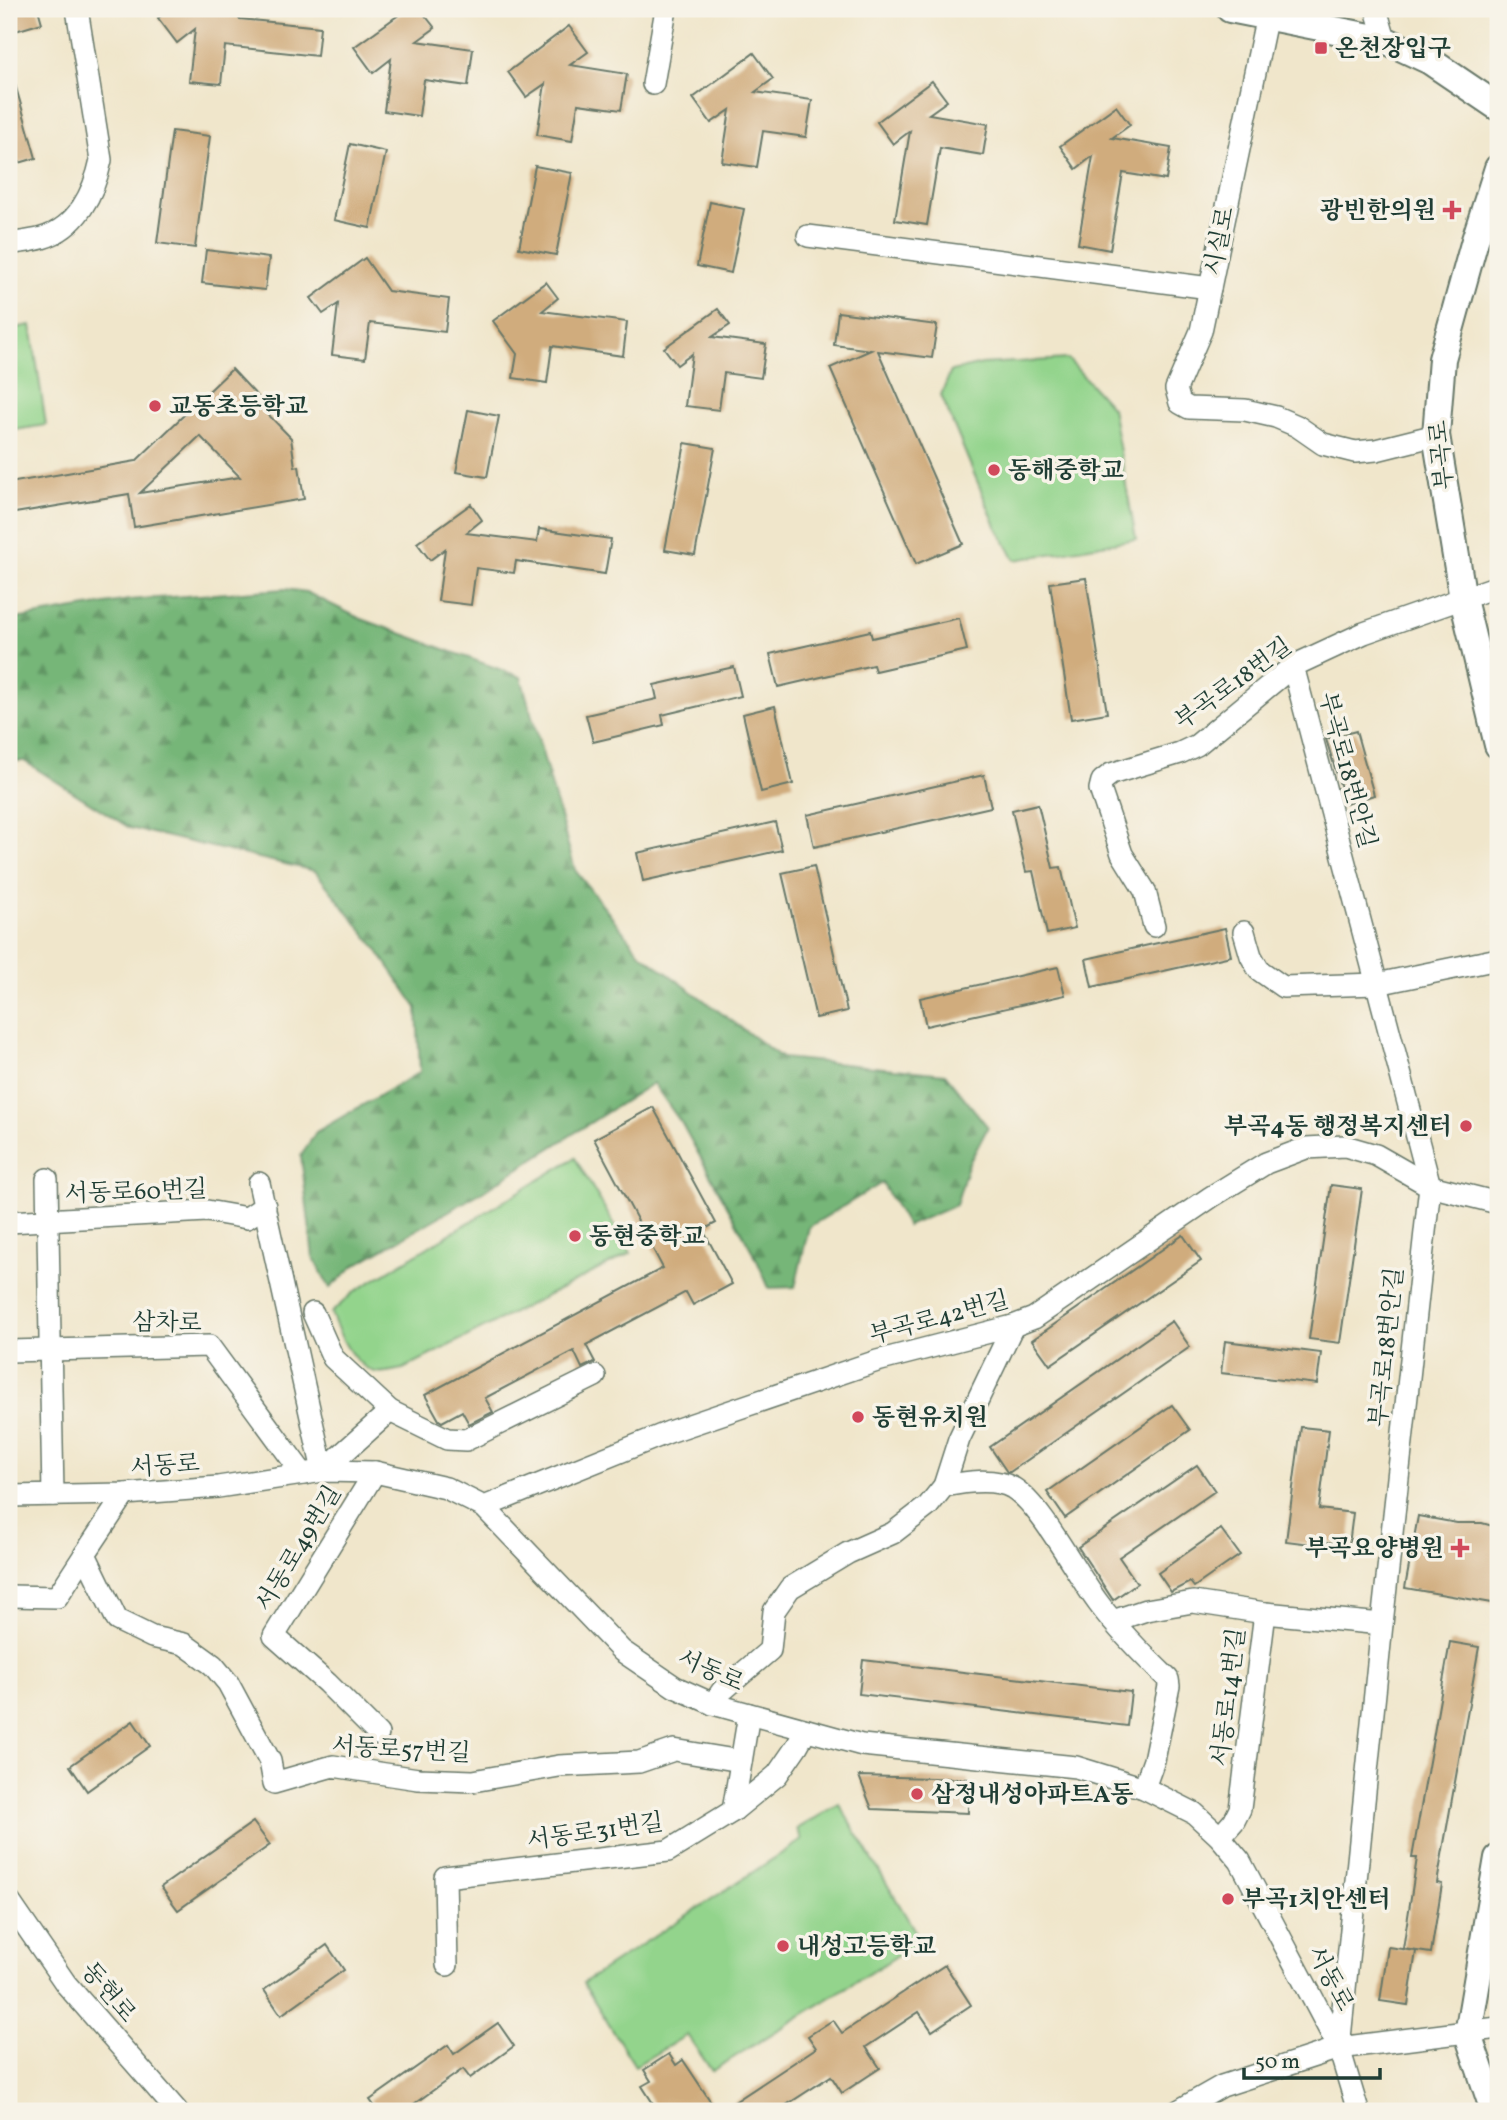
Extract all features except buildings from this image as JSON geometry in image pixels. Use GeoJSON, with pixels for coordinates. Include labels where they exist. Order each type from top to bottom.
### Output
{"type":"FeatureCollection","features":[{"type":"Feature","properties":{"kind":"main road"},"geometry":{"type":"LineString","coordinates":[[1230,9],[1385,40],[1430,61],[1498,107]]}},
{"type":"Feature","properties":{"kind":"main road","name":"부곡로"},"geometry":{"type":"LineString","coordinates":[[1498,168],[1487,236],[1442,359],[1436,435],[1463,600],[1498,745]]}},
{"type":"Feature","properties":{"kind":"main road"},"geometry":{"type":"LineString","coordinates":[[1494,2111],[1468,2034],[1498,1858]]}},
{"type":"Feature","properties":{"kind":"street"},"geometry":{"type":"LineString","coordinates":[[9,244],[44,238],[61,230],[88,201],[97,179],[101,160],[77,9]]}},
{"type":"Feature","properties":{"kind":"street"},"geometry":{"type":"LineString","coordinates":[[653,84],[666,9]]}},
{"type":"Feature","properties":{"kind":"street"},"geometry":{"type":"LineString","coordinates":[[1376,9],[1385,40]]}},
{"type":"Feature","properties":{"kind":"street","name":"시실로"},"geometry":{"type":"LineString","coordinates":[[1267,15],[1201,331],[1176,389],[1180,403],[1189,408],[1245,410],[1276,417],[1297,426],[1327,446],[1355,452],[1376,450],[1436,435]]}},
{"type":"Feature","properties":{"kind":"street"},"geometry":{"type":"LineString","coordinates":[[808,236],[1210,288]]}},
{"type":"Feature","properties":{"kind":"street","name":"부곡로18번길"},"geometry":{"type":"LineString","coordinates":[[1154,926],[1145,891],[1122,854],[1100,785],[1111,774],[1180,753],[1197,745],[1293,666],[1364,633],[1498,586]]}},
{"type":"Feature","properties":{"kind":"street","name":"부곡로18번안길"},"geometry":{"type":"LineString","coordinates":[[1293,666],[1430,1186],[1339,2048]]}},
{"type":"Feature","properties":{"kind":"street"},"geometry":{"type":"LineString","coordinates":[[1244,932],[1251,956],[1259,970],[1283,987],[1377,984],[1498,959]]}},
{"type":"Feature","properties":{"kind":"street","name":"부곡로42번길"},"geometry":{"type":"LineString","coordinates":[[484,1507],[670,1432],[877,1361],[1013,1326],[1034,1318],[1211,1197],[1266,1163],[1306,1148],[1345,1146],[1376,1155],[1430,1186],[1498,1203]]}},
{"type":"Feature","properties":{"kind":"street","name":"서동로60번길"},"geometry":{"type":"LineString","coordinates":[[47,1179],[53,1496]]}},
{"type":"Feature","properties":{"kind":"street"},"geometry":{"type":"LineString","coordinates":[[259,1183],[313,1472],[390,1411]]}},
{"type":"Feature","properties":{"kind":"street","name":"서동로60번길"},"geometry":{"type":"LineString","coordinates":[[9,1222],[207,1211],[247,1218],[265,1206]]}},
{"type":"Feature","properties":{"kind":"street"},"geometry":{"type":"LineString","coordinates":[[313,1313],[333,1358],[390,1411],[447,1439],[466,1440],[595,1376]]}},
{"type":"Feature","properties":{"kind":"street"},"geometry":{"type":"LineString","coordinates":[[713,1704],[722,1691],[770,1650],[774,1611],[790,1588],[848,1553],[893,1533],[928,1506],[944,1486],[959,1439],[1013,1326]]}},
{"type":"Feature","properties":{"kind":"street","name":"삼차로"},"geometry":{"type":"LineString","coordinates":[[9,1351],[209,1346],[313,1472]]}},
{"type":"Feature","properties":{"kind":"street","name":"서동로"},"geometry":{"type":"LineString","coordinates":[[9,1496],[125,1494],[218,1487],[313,1472],[375,1472],[446,1488],[484,1507],[622,1651],[675,1686],[713,1704],[862,1745],[1076,1767],[1144,1788],[1194,1813],[1220,1837],[1240,1861],[1339,2048],[1468,2034],[1498,2028]]}},
{"type":"Feature","properties":{"kind":"street","name":"서동로49번길"},"geometry":{"type":"LineString","coordinates":[[375,1472],[274,1636],[327,1683],[378,1734]]}},
{"type":"Feature","properties":{"kind":"street"},"geometry":{"type":"LineString","coordinates":[[944,1486],[968,1481],[994,1483],[1011,1487],[1020,1494],[1029,1502],[1099,1605],[1168,1679],[1169,1686],[1154,1760],[1144,1788]]}},
{"type":"Feature","properties":{"kind":"street"},"geometry":{"type":"LineString","coordinates":[[9,1595],[57,1597],[125,1494]]}},
{"type":"Feature","properties":{"kind":"street","name":"서동로57번길"},"geometry":{"type":"LineString","coordinates":[[85,1554],[117,1620],[152,1637],[184,1644],[221,1674],[270,1761],[274,1783],[334,1766],[418,1779],[473,1781],[559,1766],[639,1762],[674,1750],[741,1761]]}},
{"type":"Feature","properties":{"kind":"street","name":"서동로14번길"},"geometry":{"type":"LineString","coordinates":[[1113,1621],[1146,1610],[1193,1602],[1265,1613],[1240,1809],[1220,1837]]}},
{"type":"Feature","properties":{"kind":"street"},"geometry":{"type":"LineString","coordinates":[[1265,1613],[1382,1624]]}},
{"type":"Feature","properties":{"kind":"street"},"geometry":{"type":"LineString","coordinates":[[733,1811],[749,1714]]}},
{"type":"Feature","properties":{"kind":"street"},"geometry":{"type":"LineString","coordinates":[[733,1811],[777,1775],[806,1730]]}},
{"type":"Feature","properties":{"kind":"street","name":"서동로31번길"},"geometry":{"type":"LineString","coordinates":[[447,1965],[444,1877],[668,1851],[733,1811]]}},
{"type":"Feature","properties":{"kind":"street","name":"동현로"},"geometry":{"type":"LineString","coordinates":[[9,1901],[66,1984],[177,2111]]}},
{"type":"Feature","properties":{"kind":"street"},"geometry":{"type":"LineString","coordinates":[[1178,2111],[1222,2086],[1339,2048],[1358,2111]]}},
{"type":"Feature","properties":{"kind":"green space"},"geometry":{"type":"Polygon","coordinates":[[[31,325],[46,425],[9,431],[9,329],[31,325]]]}},
{"type":"Feature","properties":{"kind":"green space"},"geometry":{"type":"Polygon","coordinates":[[[1068,359],[1112,408],[1136,539],[1015,560],[996,526],[941,395],[951,371],[982,364],[1068,359]]]}},
{"type":"Feature","properties":{"kind":"green space"},"geometry":{"type":"Polygon","coordinates":[[[285,589],[306,592],[359,618],[521,677],[575,870],[640,953],[782,1058],[945,1074],[988,1127],[968,1165],[956,1205],[907,1226],[882,1183],[809,1227],[795,1287],[769,1288],[756,1258],[682,1124],[653,1083],[480,1193],[354,1266],[330,1288],[313,1257],[301,1156],[316,1132],[420,1072],[417,1008],[373,944],[315,871],[130,828],[24,761],[9,761],[9,620],[129,600],[285,589]]]}},
{"type":"Feature","properties":{"kind":"green space"},"geometry":{"type":"Polygon","coordinates":[[[575,1158],[631,1253],[403,1369],[375,1372],[353,1356],[331,1313],[354,1292],[575,1158]]]}},
{"type":"Feature","properties":{"kind":"green space"},"geometry":{"type":"Polygon","coordinates":[[[839,1804],[921,1941],[712,2071],[687,2035],[635,2066],[583,1983],[802,1840],[797,1829],[839,1804]]]}},
{"type":"Feature","properties":{"kind":"place","name":"온천장입구"},"geometry":{"type":"Point","coordinates":[1321,48]}},
{"type":"Feature","properties":{"kind":"place","name":"광빈한의원"},"geometry":{"type":"Point","coordinates":[1452,210]}},
{"type":"Feature","properties":{"kind":"place","name":"교동초등학교"},"geometry":{"type":"Point","coordinates":[155,406]}},
{"type":"Feature","properties":{"kind":"place","name":"동해중학교"},"geometry":{"type":"Point","coordinates":[994,470]}},
{"type":"Feature","properties":{"kind":"place","name":"부곡4동 행정복지센터"},"geometry":{"type":"Point","coordinates":[1466,1126]}},
{"type":"Feature","properties":{"kind":"place","name":"동현중학교"},"geometry":{"type":"Point","coordinates":[575,1236]}},
{"type":"Feature","properties":{"kind":"place","name":"동현유치원"},"geometry":{"type":"Point","coordinates":[858,1417]}},
{"type":"Feature","properties":{"kind":"place","name":"부곡요양병원"},"geometry":{"type":"Point","coordinates":[1460,1548]}},
{"type":"Feature","properties":{"kind":"place","name":"삼정내성아파트A동"},"geometry":{"type":"Point","coordinates":[917,1794]}},
{"type":"Feature","properties":{"kind":"place","name":"부곡1치안센터"},"geometry":{"type":"Point","coordinates":[1228,1899]}},
{"type":"Feature","properties":{"kind":"place","name":"내성고등학교"},"geometry":{"type":"Point","coordinates":[783,1946]}}]}
